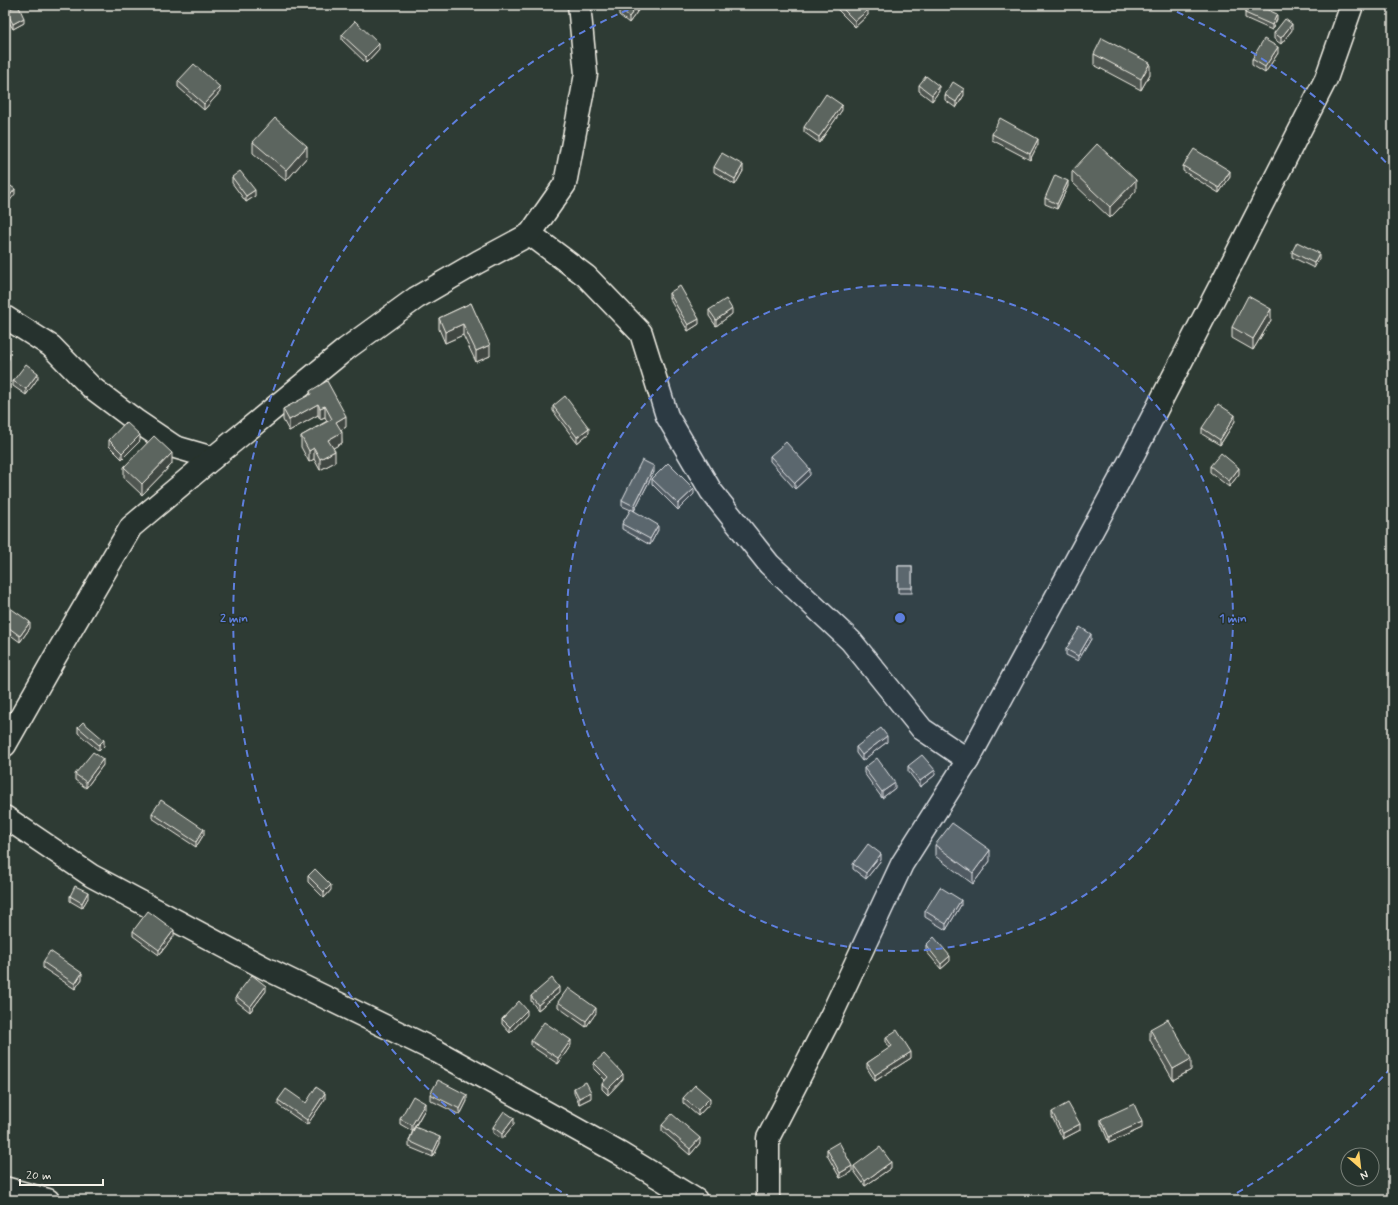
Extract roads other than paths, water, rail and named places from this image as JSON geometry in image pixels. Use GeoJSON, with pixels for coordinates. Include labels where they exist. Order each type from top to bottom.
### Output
{"type":"FeatureCollection","features":[{"type":"Feature","properties":{"kind":"street"},"geometry":{"type":"LineString","coordinates":[[5,745],[131,527],[346,349],[416,298],[530,234],[565,184],[586,74],[579,5]]}},
{"type":"Feature","properties":{"kind":"street"},"geometry":{"type":"LineString","coordinates":[[768,1200],[768,1138],[832,1014],[902,864],[968,760],[1133,455],[1326,79],[1352,5]]}},
{"type":"Feature","properties":{"kind":"street"},"geometry":{"type":"LineString","coordinates":[[530,234],[586,276],[641,333],[667,416],[711,491],[769,564],[851,641],[922,729],[968,760]]}},
{"type":"Feature","properties":{"kind":"street"},"geometry":{"type":"LineString","coordinates":[[5,317],[51,346],[91,387],[135,420],[175,447],[213,458]]}},
{"type":"Feature","properties":{"kind":"street"},"geometry":{"type":"LineString","coordinates":[[5,817],[92,876],[265,968],[438,1052],[619,1153],[696,1200]]}},
{"type":"Feature","properties":{"kind":"street"},"geometry":{"type":"LineString","coordinates":[[5,1188],[48,1200]]}}]}
